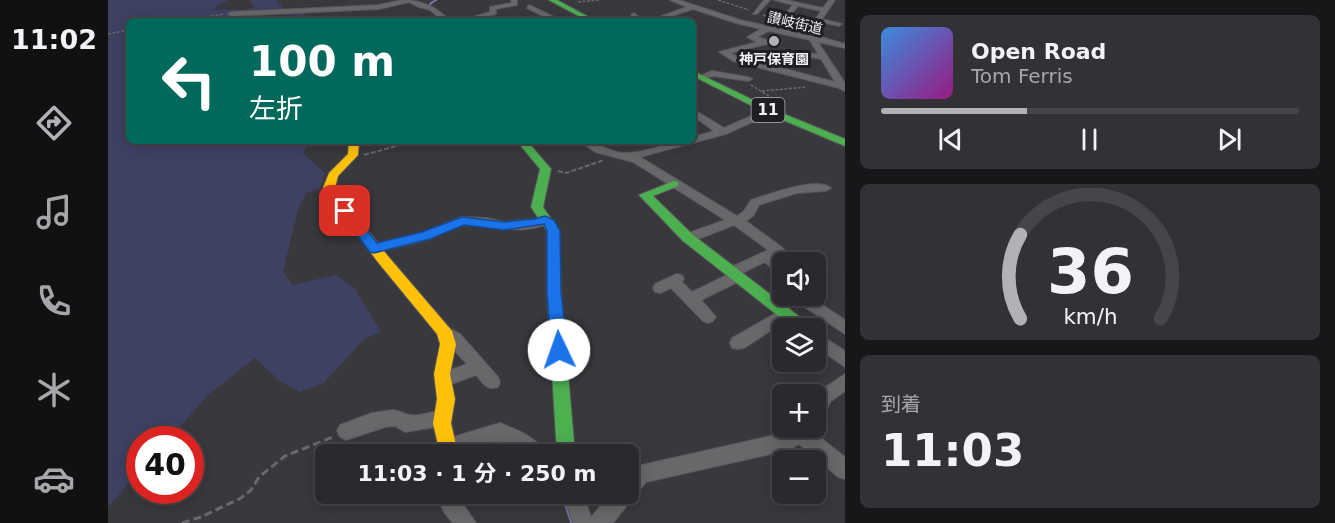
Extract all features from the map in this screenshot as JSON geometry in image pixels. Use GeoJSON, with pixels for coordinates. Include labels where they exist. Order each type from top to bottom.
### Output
{"type":"FeatureCollection","features":[{"type":"Feature","properties":{"kind":"main road"},"geometry":{"type":"LineString","coordinates":[[555,2],[587,18]]}},
{"type":"Feature","properties":{"kind":"main road","name":"11"},"geometry":{"type":"LineString","coordinates":[[698,78],[844,143]]}},
{"type":"Feature","properties":{"kind":"main road"},"geometry":{"type":"LineString","coordinates":[[355,144],[356,151],[353,158],[333,174],[329,181],[329,188],[374,248],[444,331],[448,344],[443,380],[446,399],[442,419],[447,444]]}},
{"type":"Feature","properties":{"kind":"main road"},"geometry":{"type":"LineString","coordinates":[[524,144],[546,170],[536,207],[540,216],[550,223],[553,231],[554,292],[557,306],[565,444]]}},
{"type":"Feature","properties":{"kind":"main road"},"geometry":{"type":"LineString","coordinates":[[674,184],[645,195],[688,238],[790,318]]}},
{"type":"Feature","properties":{"kind":"street"},"geometry":{"type":"LineString","coordinates":[[231,14],[350,9],[387,6],[410,0],[421,6],[432,8],[444,18]]}},
{"type":"Feature","properties":{"kind":"street"},"geometry":{"type":"LineString","coordinates":[[479,18],[496,15],[492,8],[515,3],[514,0]]}},
{"type":"Feature","properties":{"kind":"street","name":"讃岐街道"},"geometry":{"type":"LineString","coordinates":[[673,0],[738,22],[814,40],[833,41],[844,46]]}},
{"type":"Feature","properties":{"kind":"street"},"geometry":{"type":"LineString","coordinates":[[755,12],[767,0]]}},
{"type":"Feature","properties":{"kind":"street"},"geometry":{"type":"LineString","coordinates":[[777,0],[790,9],[825,10]]}},
{"type":"Feature","properties":{"kind":"street"},"geometry":{"type":"LineString","coordinates":[[842,2],[832,0],[810,33],[843,88]]}},
{"type":"Feature","properties":{"kind":"street"},"geometry":{"type":"LineString","coordinates":[[306,2],[350,9]]}},
{"type":"Feature","properties":{"kind":"street"},"geometry":{"type":"LineString","coordinates":[[529,7],[550,18]]}},
{"type":"Feature","properties":{"kind":"street"},"geometry":{"type":"LineString","coordinates":[[660,18],[692,7]]}},
{"type":"Feature","properties":{"kind":"street"},"geometry":{"type":"LineString","coordinates":[[634,15],[638,18]]}},
{"type":"Feature","properties":{"kind":"street"},"geometry":{"type":"LineString","coordinates":[[818,20],[839,24]]}},
{"type":"Feature","properties":{"kind":"street"},"geometry":{"type":"LineString","coordinates":[[768,28],[751,37],[764,42],[723,52],[736,59],[843,88]]}},
{"type":"Feature","properties":{"kind":"street"},"geometry":{"type":"LineString","coordinates":[[803,55],[825,57]]}},
{"type":"Feature","properties":{"kind":"street"},"geometry":{"type":"LineString","coordinates":[[720,74],[732,60],[736,59]]}},
{"type":"Feature","properties":{"kind":"street"},"geometry":{"type":"LineString","coordinates":[[832,70],[844,71]]}},
{"type":"Feature","properties":{"kind":"street"},"geometry":{"type":"LineString","coordinates":[[698,78],[712,73],[748,79]]}},
{"type":"Feature","properties":{"kind":"street"},"geometry":{"type":"LineString","coordinates":[[696,139],[723,132],[769,111]]}},
{"type":"Feature","properties":{"kind":"street"},"geometry":{"type":"LineString","coordinates":[[696,114],[723,132]]}},
{"type":"Feature","properties":{"kind":"street"},"geometry":{"type":"LineString","coordinates":[[589,144],[610,155],[638,160],[778,251],[690,299]]}},
{"type":"Feature","properties":{"kind":"street"},"geometry":{"type":"LineString","coordinates":[[627,157],[666,144]]}},
{"type":"Feature","properties":{"kind":"street"},"geometry":{"type":"LineString","coordinates":[[688,238],[735,221],[749,213],[755,203],[796,190],[825,188]]}},
{"type":"Feature","properties":{"kind":"street"},"geometry":{"type":"LineString","coordinates":[[704,202],[718,194]]}},
{"type":"Feature","properties":{"kind":"street"},"geometry":{"type":"LineString","coordinates":[[374,248],[425,236],[462,220],[504,226],[536,223],[545,219]]}},
{"type":"Feature","properties":{"kind":"street"},"geometry":{"type":"LineString","coordinates":[[768,257],[772,261]]}},
{"type":"Feature","properties":{"kind":"street"},"geometry":{"type":"LineString","coordinates":[[670,283],[708,317]]}},
{"type":"Feature","properties":{"kind":"street"},"geometry":{"type":"LineString","coordinates":[[813,306],[844,328]]}},
{"type":"Feature","properties":{"kind":"street"},"geometry":{"type":"LineString","coordinates":[[738,343],[785,314]]}},
{"type":"Feature","properties":{"kind":"street"},"geometry":{"type":"LineString","coordinates":[[444,331],[454,338],[492,382]]}},
{"type":"Feature","properties":{"kind":"street"},"geometry":{"type":"LineString","coordinates":[[826,346],[844,360]]}},
{"type":"Feature","properties":{"kind":"street"},"geometry":{"type":"LineString","coordinates":[[443,380],[479,367]]}},
{"type":"Feature","properties":{"kind":"street"},"geometry":{"type":"LineString","coordinates":[[826,396],[844,381]]}},
{"type":"Feature","properties":{"kind":"street"},"geometry":{"type":"LineString","coordinates":[[346,431],[386,418],[399,418],[405,424],[442,419]]}},
{"type":"Feature","properties":{"kind":"street"},"geometry":{"type":"LineString","coordinates":[[467,444],[500,432],[523,444]]}},
{"type":"Feature","properties":{"kind":"street"},"geometry":{"type":"LineString","coordinates":[[639,475],[789,441],[793,438]]}},
{"type":"Feature","properties":{"kind":"street"},"geometry":{"type":"LineString","coordinates":[[810,438],[844,470]]}},
{"type":"Feature","properties":{"kind":"street"},"geometry":{"type":"LineString","coordinates":[[451,504],[458,522]]}},
{"type":"Feature","properties":{"kind":"street"},"geometry":{"type":"LineString","coordinates":[[576,504],[583,523]]}},
{"type":"Feature","properties":{"kind":"street"},"geometry":{"type":"LineString","coordinates":[[599,523],[615,504]]}},
{"type":"Feature","properties":{"kind":"path"},"geometry":{"type":"LineString","coordinates":[[555,2],[599,0]]}},
{"type":"Feature","properties":{"kind":"path"},"geometry":{"type":"LineString","coordinates":[[718,0],[785,23]]}},
{"type":"Feature","properties":{"kind":"path"},"geometry":{"type":"LineString","coordinates":[[202,18],[231,14]]}},
{"type":"Feature","properties":{"kind":"path"},"geometry":{"type":"LineString","coordinates":[[108,34],[126,31]]}},
{"type":"Feature","properties":{"kind":"path"},"geometry":{"type":"LineString","coordinates":[[762,91],[808,87]]}},
{"type":"Feature","properties":{"kind":"path"},"geometry":{"type":"LineString","coordinates":[[353,158],[403,144]]}},
{"type":"Feature","properties":{"kind":"path"},"geometry":{"type":"LineString","coordinates":[[546,170],[566,173],[608,159],[610,155]]}},
{"type":"Feature","properties":{"kind":"path"},"geometry":{"type":"LineString","coordinates":[[182,523],[201,517],[241,498],[251,490],[259,477],[285,456],[346,431]]}},
{"type":"Feature","properties":{"kind":"shaded area"},"geometry":{"type":"Polygon","coordinates":[[[108,0],[229,0],[215,9],[245,10],[256,7],[249,2],[252,0],[275,0],[288,13],[305,13],[303,16],[260,13],[260,18],[126,18],[126,144],[317,144],[307,147],[303,153],[325,173],[320,188],[306,193],[298,209],[283,272],[293,285],[336,275],[355,289],[381,332],[364,339],[324,383],[300,392],[280,381],[255,358],[209,394],[181,426],[126,426],[126,487],[108,507],[108,0]]]}},
{"type":"Feature","properties":{"kind":"waterway"},"geometry":{"type":"LineString","coordinates":[[430,8],[430,4],[436,0]]}},
{"type":"Feature","properties":{"kind":"waterway"},"geometry":{"type":"LineString","coordinates":[[566,504],[573,523]]}},
{"type":"Feature","properties":{"kind":"traffic: fast"},"geometry":{"type":"LineString","coordinates":[[552,0],[587,18]]}},
{"type":"Feature","properties":{"kind":"traffic: fast"},"geometry":{"type":"LineString","coordinates":[[696,74],[769,111],[845,143]]}},
{"type":"Feature","properties":{"kind":"traffic: fast"},"geometry":{"type":"LineString","coordinates":[[525,144],[546,169],[537,207],[553,231],[554,292],[565,444]]}},
{"type":"Feature","properties":{"kind":"traffic: fast"},"geometry":{"type":"LineString","coordinates":[[674,184],[645,195],[688,238],[791,318]]}},
{"type":"Feature","properties":{"kind":"traffic: slow"},"geometry":{"type":"LineString","coordinates":[[354,144],[353,155],[333,175],[329,188],[382,258],[444,331],[448,344],[442,374],[446,399],[442,423],[447,444]]}},
{"type":"Feature","properties":{"kind":"place","name":"神戸保育園"},"geometry":{"type":"Point","coordinates":[774,41]}},
{"type":"Feature","properties":{"kind":"route"},"geometry":{"type":"LineString","coordinates":[[345,211],[374,248],[425,236],[462,220],[504,226],[536,223],[545,219],[550,223],[553,231],[554,292],[559,350]]}}]}
